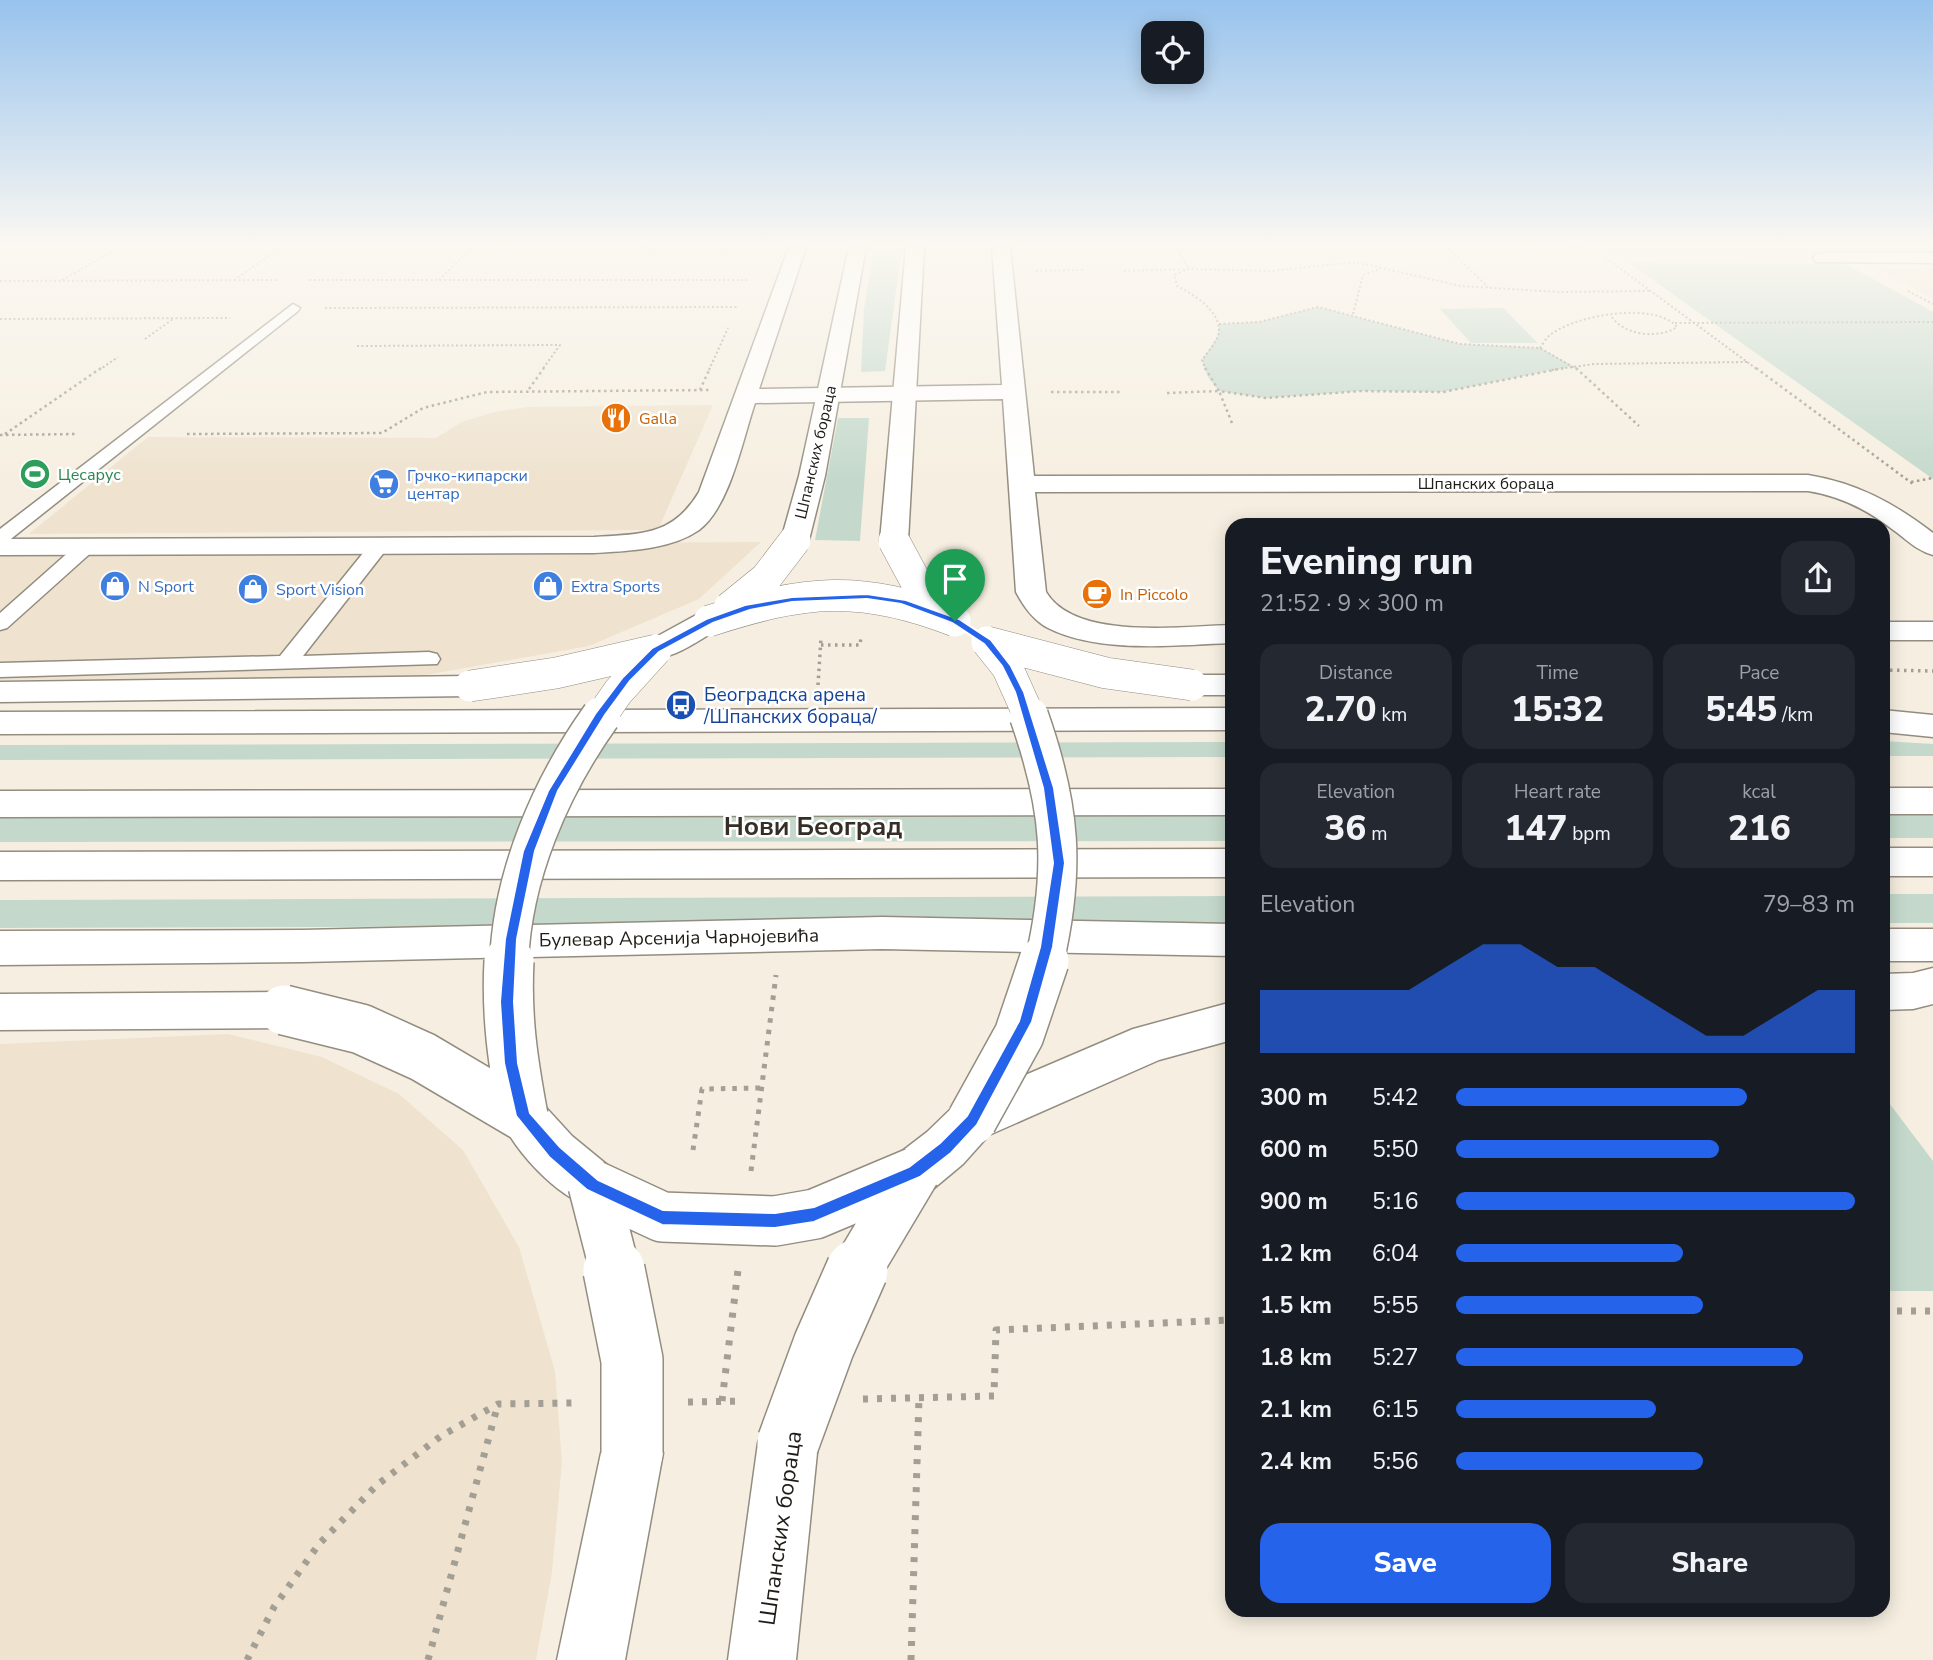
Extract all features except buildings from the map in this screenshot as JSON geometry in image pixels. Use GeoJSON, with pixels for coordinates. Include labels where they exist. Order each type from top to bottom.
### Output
{"type":"FeatureCollection","features":[{"type":"Feature","properties":{"kind":"main road"},"geometry":{"type":"LineString","coordinates":[[0,547],[617,544],[648,540],[691,522],[700,514],[712,492],[771,324]]}},
{"type":"Feature","properties":{"kind":"main road","name":"Шпанских бораца"},"geometry":{"type":"LineString","coordinates":[[709,621],[755,590],[786,556],[794,540],[812,476],[842,324]]}},
{"type":"Feature","properties":{"kind":"main road"},"geometry":{"type":"LineString","coordinates":[[0,1012],[284,1010],[361,1029],[423,1057],[523,1116],[554,1152],[593,1185],[662,1217],[775,1221],[814,1214],[915,1172],[946,1148],[972,1120],[1026,1022],[1047,947],[1059,863],[1049,788],[1020,692],[1006,666],[971,631],[919,587],[903,566],[894,541],[909,324]]}},
{"type":"Feature","properties":{"kind":"main road"},"geometry":{"type":"LineString","coordinates":[[1007,324],[1031,592],[1043,611],[1070,626],[1106,634],[1225,634]]}},
{"type":"Feature","properties":{"kind":"main road"},"geometry":{"type":"LineString","coordinates":[[747,393],[828,395],[1012,392]]}},
{"type":"Feature","properties":{"kind":"main road","name":"Шпанских бораца"},"geometry":{"type":"LineString","coordinates":[[1020,484],[1808,482],[1847,489],[1872,501],[1933,547]]}},
{"type":"Feature","properties":{"kind":"main road"},"geometry":{"type":"LineString","coordinates":[[523,1116],[511,1063],[507,1002],[511,939],[529,851],[553,791],[600,714],[626,679],[656,650],[709,621],[748,607],[831,596],[867,596],[903,602],[971,631],[1105,673],[1192,685],[1225,685]]}},
{"type":"Feature","properties":{"kind":"main road"},"geometry":{"type":"LineString","coordinates":[[1890,631],[1933,631]]}},
{"type":"Feature","properties":{"kind":"main road"},"geometry":{"type":"LineString","coordinates":[[0,692],[470,686],[556,673],[656,650]]}},
{"type":"Feature","properties":{"kind":"main road"},"geometry":{"type":"LineString","coordinates":[[0,723],[1225,719]]}},
{"type":"Feature","properties":{"kind":"main road"},"geometry":{"type":"LineString","coordinates":[[1890,722],[1933,726]]}},
{"type":"Feature","properties":{"kind":"main road"},"geometry":{"type":"LineString","coordinates":[[1890,801],[1933,801]]}},
{"type":"Feature","properties":{"kind":"main road"},"geometry":{"type":"LineString","coordinates":[[0,804],[1225,802]]}},
{"type":"Feature","properties":{"kind":"main road"},"geometry":{"type":"LineString","coordinates":[[1890,862],[1933,862]]}},
{"type":"Feature","properties":{"kind":"main road"},"geometry":{"type":"LineString","coordinates":[[0,866],[1225,863]]}},
{"type":"Feature","properties":{"kind":"main road","name":"Булевар Арсенија Чарнојевића"},"geometry":{"type":"LineString","coordinates":[[0,948],[316,946],[882,933],[1225,940]]}},
{"type":"Feature","properties":{"kind":"main road"},"geometry":{"type":"LineString","coordinates":[[1890,945],[1933,945]]}},
{"type":"Feature","properties":{"kind":"main road"},"geometry":{"type":"LineString","coordinates":[[1890,992],[1913,991],[1933,986]]}},
{"type":"Feature","properties":{"kind":"main road"},"geometry":{"type":"LineString","coordinates":[[972,1120],[1149,1043],[1225,1023]]}},
{"type":"Feature","properties":{"kind":"main road","name":"Шпанских бораца"},"geometry":{"type":"LineString","coordinates":[[762,1660],[768,1422],[824,1345],[856,1272],[915,1172]]}},
{"type":"Feature","properties":{"kind":"main road"},"geometry":{"type":"LineString","coordinates":[[591,1660],[632,1453],[632,1360],[618,1284],[593,1185]]}},
{"type":"Feature","properties":{"kind":"lane"},"geometry":{"type":"LineString","coordinates":[[0,538],[271,324]]}},
{"type":"Feature","properties":{"kind":"lane"},"geometry":{"type":"LineString","coordinates":[[0,624],[87,546]]}},
{"type":"Feature","properties":{"kind":"lane"},"geometry":{"type":"LineString","coordinates":[[287,662],[379,546]]}},
{"type":"Feature","properties":{"kind":"lane"},"geometry":{"type":"LineString","coordinates":[[0,670],[429,659]]}},
{"type":"Feature","properties":{"kind":"path"},"geometry":{"type":"LineString","coordinates":[[145,339],[165,324]]}},
{"type":"Feature","properties":{"kind":"path"},"geometry":{"type":"LineString","coordinates":[[1219,324],[1218,336],[1202,360],[1208,377],[1219,391],[1232,424]]}},
{"type":"Feature","properties":{"kind":"path"},"geometry":{"type":"LineString","coordinates":[[1390,324],[1460,344],[1540,348],[1573,366],[1639,426]]}},
{"type":"Feature","properties":{"kind":"path"},"geometry":{"type":"LineString","coordinates":[[1540,348],[1550,335],[1571,324]]}},
{"type":"Feature","properties":{"kind":"path"},"geometry":{"type":"LineString","coordinates":[[1619,324],[1628,329],[1655,333],[1675,331],[1676,324]]}},
{"type":"Feature","properties":{"kind":"path"},"geometry":{"type":"LineString","coordinates":[[1696,324],[1918,487]]}},
{"type":"Feature","properties":{"kind":"path"},"geometry":{"type":"LineString","coordinates":[[357,346],[560,345],[528,390]]}},
{"type":"Feature","properties":{"kind":"path"},"geometry":{"type":"LineString","coordinates":[[2,435],[118,357]]}},
{"type":"Feature","properties":{"kind":"path"},"geometry":{"type":"LineString","coordinates":[[1167,393],[1219,391],[1266,398],[1362,391],[1443,392],[1573,366],[1747,362]]}},
{"type":"Feature","properties":{"kind":"path"},"geometry":{"type":"LineString","coordinates":[[2,435],[382,433],[401,419],[448,400],[487,392],[528,390],[747,393]]}},
{"type":"Feature","properties":{"kind":"path"},"geometry":{"type":"LineString","coordinates":[[1012,392],[1121,392]]}},
{"type":"Feature","properties":{"kind":"path"},"geometry":{"type":"LineString","coordinates":[[1910,482],[1933,478]]}},
{"type":"Feature","properties":{"kind":"path"},"geometry":{"type":"LineString","coordinates":[[821,645],[860,645]]}},
{"type":"Feature","properties":{"kind":"path"},"geometry":{"type":"LineString","coordinates":[[1890,670],[1933,671]]}},
{"type":"Feature","properties":{"kind":"path"},"geometry":{"type":"LineString","coordinates":[[693,1150],[702,1089],[762,1088]]}},
{"type":"Feature","properties":{"kind":"path"},"geometry":{"type":"LineString","coordinates":[[1890,1311],[1933,1311]]}},
{"type":"Feature","properties":{"kind":"path"},"geometry":{"type":"LineString","coordinates":[[853,1399],[994,1396],[996,1331],[1225,1320]]}},
{"type":"Feature","properties":{"kind":"path"},"geometry":{"type":"LineString","coordinates":[[911,1660],[919,1398]]}},
{"type":"Feature","properties":{"kind":"path"},"geometry":{"type":"LineString","coordinates":[[680,1402],[768,1422]]}},
{"type":"Feature","properties":{"kind":"path"},"geometry":{"type":"LineString","coordinates":[[247,1660],[274,1606],[319,1544],[377,1485],[441,1436],[498,1404],[582,1403]]}},
{"type":"Feature","properties":{"kind":"path"},"geometry":{"type":"LineString","coordinates":[[428,1660],[498,1404]]}},
{"type":"Feature","properties":{"kind":"shaded area","name":"Грчко-кипарски центар"},"geometry":{"type":"Polygon","coordinates":[[[713,405],[658,530],[29,534],[148,437],[436,438],[462,422],[494,412],[528,407],[713,405]]]}},
{"type":"Feature","properties":{"kind":"shaded area"},"geometry":{"type":"Polygon","coordinates":[[[761,542],[699,599],[589,646],[420,676],[0,680],[0,546],[761,542]]]}},
{"type":"Feature","properties":{"kind":"shaded area"},"geometry":{"type":"Polygon","coordinates":[[[228,1034],[322,1057],[399,1094],[463,1150],[519,1247],[555,1371],[562,1462],[552,1572],[536,1660],[0,1660],[0,1044],[228,1034]]]}},
{"type":"Feature","properties":{"kind":"green space"},"geometry":{"type":"Polygon","coordinates":[[[863,324],[891,324],[885,371],[861,372],[863,324]]]}},
{"type":"Feature","properties":{"kind":"green space"},"geometry":{"type":"Polygon","coordinates":[[[1219,324],[1385,324],[1460,344],[1540,348],[1573,366],[1443,392],[1361,391],[1266,398],[1219,391],[1208,377],[1202,360],[1218,336],[1219,324]]]}},
{"type":"Feature","properties":{"kind":"green space"},"geometry":{"type":"Polygon","coordinates":[[[1454,324],[1519,324],[1538,343],[1471,343],[1454,324]]]}},
{"type":"Feature","properties":{"kind":"green space"},"geometry":{"type":"Polygon","coordinates":[[[1716,324],[1933,324],[1933,479],[1716,324]]]}},
{"type":"Feature","properties":{"kind":"green space"},"geometry":{"type":"Polygon","coordinates":[[[838,418],[869,418],[860,541],[815,540],[838,418]]]}},
{"type":"Feature","properties":{"kind":"green space"},"geometry":{"type":"Polygon","coordinates":[[[1890,741],[1933,744],[1933,756],[1890,756],[1890,741]]]}},
{"type":"Feature","properties":{"kind":"green space"},"geometry":{"type":"Polygon","coordinates":[[[1225,742],[1225,757],[0,760],[0,745],[1225,742]]]}},
{"type":"Feature","properties":{"kind":"green space"},"geometry":{"type":"Polygon","coordinates":[[[1890,813],[1933,813],[1933,838],[1890,838],[1890,813]]]}},
{"type":"Feature","properties":{"kind":"green space"},"geometry":{"type":"Polygon","coordinates":[[[1225,814],[1225,841],[0,842],[0,818],[1225,814]]]}},
{"type":"Feature","properties":{"kind":"green space"},"geometry":{"type":"Polygon","coordinates":[[[1890,894],[1933,894],[1933,923],[1890,923],[1890,894]]]}},
{"type":"Feature","properties":{"kind":"green space"},"geometry":{"type":"Polygon","coordinates":[[[1225,896],[1225,924],[0,928],[0,900],[1225,896]]]}},
{"type":"Feature","properties":{"kind":"green space"},"geometry":{"type":"Polygon","coordinates":[[[1890,1104],[1933,1161],[1933,1291],[1890,1291],[1890,1104]]]}},
{"type":"Feature","properties":{"kind":"place","name":"Galla"},"geometry":{"type":"Point","coordinates":[616,418]}},
{"type":"Feature","properties":{"kind":"place","name":"Цесарус"},"geometry":{"type":"Point","coordinates":[35,474]}},
{"type":"Feature","properties":{"kind":"place","name":"Грчко-кипарски центар"},"geometry":{"type":"Point","coordinates":[384,484]}},
{"type":"Feature","properties":{"kind":"place","name":"N Sport"},"geometry":{"type":"Point","coordinates":[115,586]}},
{"type":"Feature","properties":{"kind":"place","name":"Extra Sports"},"geometry":{"type":"Point","coordinates":[548,586]}},
{"type":"Feature","properties":{"kind":"place","name":"Sport Vision"},"geometry":{"type":"Point","coordinates":[253,589]}},
{"type":"Feature","properties":{"kind":"place","name":"In Piccolo"},"geometry":{"type":"Point","coordinates":[1097,594]}},
{"type":"Feature","properties":{"kind":"place","name":"Београдска арена /Шпанских бораца/"},"geometry":{"type":"Point","coordinates":[681,705]}},
{"type":"Feature","properties":{"kind":"district","name":"Нови Београд"},"geometry":{"type":"Point","coordinates":[813,826]}},
{"type":"Feature","properties":{"kind":"route"},"geometry":{"type":"LineString","coordinates":[[831,596],[867,596],[903,602],[955,621],[987,642],[1006,666],[1020,692],[1049,788],[1059,863],[1047,947],[1026,1022],[972,1120],[946,1148],[915,1172],[814,1214],[775,1221],[662,1217],[593,1185],[554,1152],[523,1116],[511,1063],[507,1002],[511,939],[529,851],[553,791],[600,714],[626,679],[656,650],[709,621],[748,607],[831,596]]}}]}
